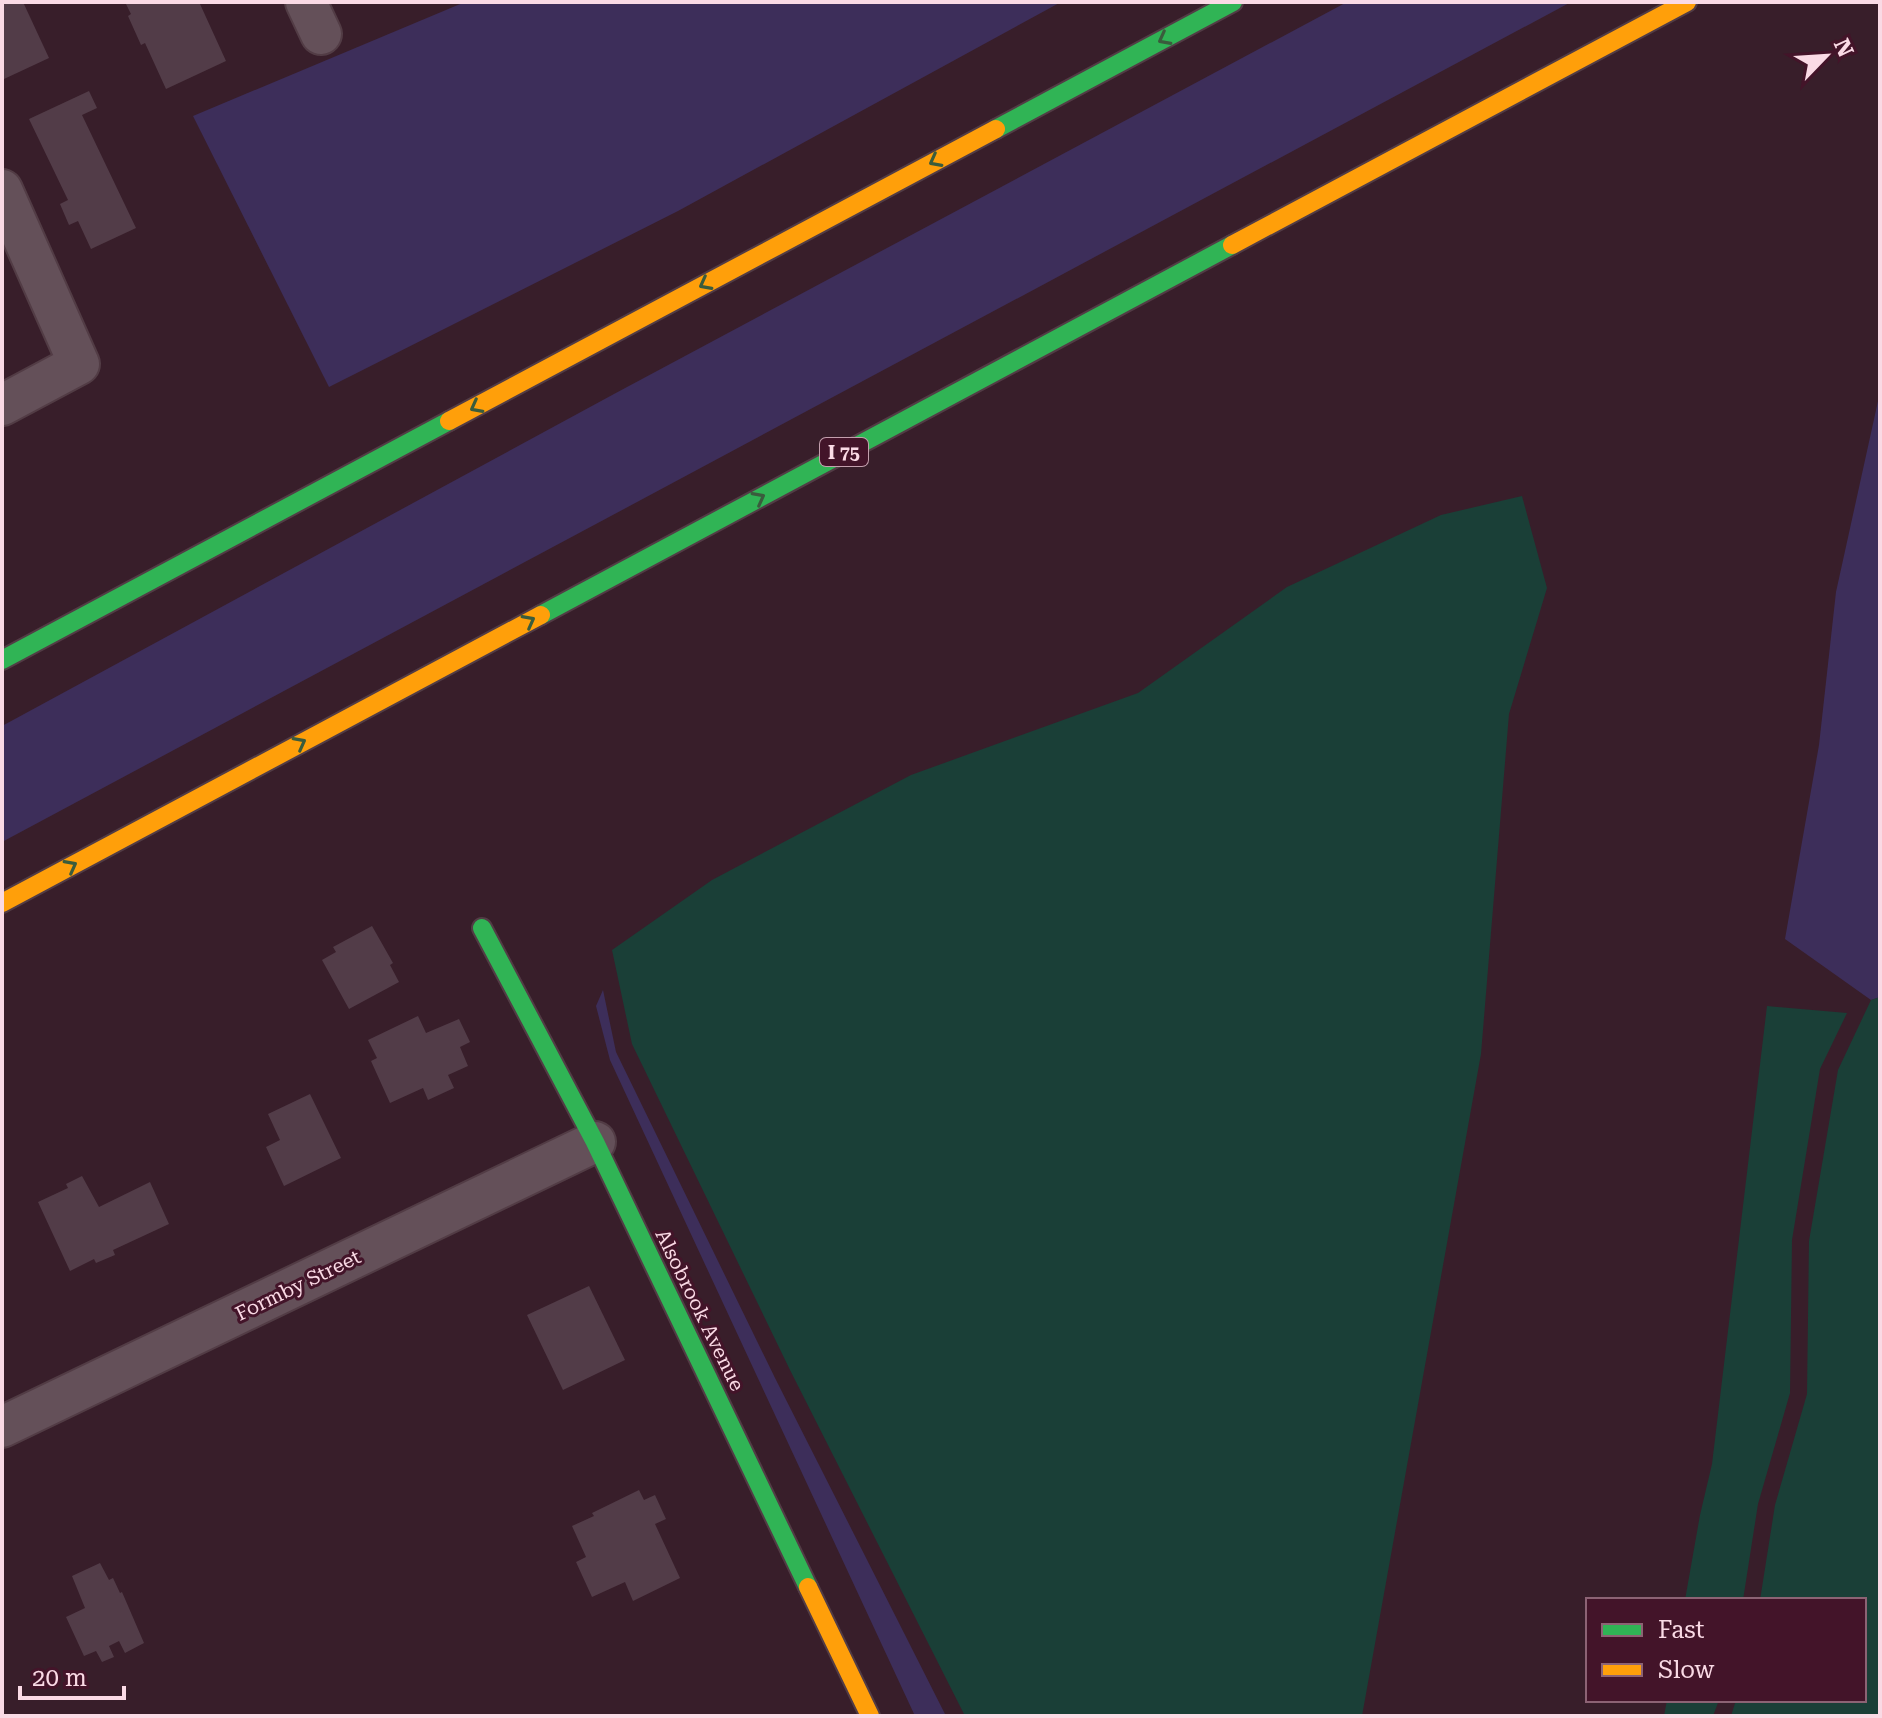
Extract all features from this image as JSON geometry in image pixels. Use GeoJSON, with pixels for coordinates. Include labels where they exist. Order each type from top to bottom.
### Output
{"type":"FeatureCollection","features":[{"type":"Feature","properties":{"kind":"main road"},"geometry":{"type":"LineString","coordinates":[[2,660],[1233,2]]}},
{"type":"Feature","properties":{"kind":"main road","name":"I 75"},"geometry":{"type":"LineString","coordinates":[[2,903],[1687,2]]}},
{"type":"Feature","properties":{"kind":"main road","name":"Alsobrook Avenue"},"geometry":{"type":"LineString","coordinates":[[482,928],[595,1142],[870,1716]]}},
{"type":"Feature","properties":{"kind":"street"},"geometry":{"type":"LineString","coordinates":[[2,190],[79,364],[2,405]]}},
{"type":"Feature","properties":{"kind":"street","name":"Formby Street"},"geometry":{"type":"LineString","coordinates":[[2,1427],[595,1142]]}},
{"type":"Feature","properties":{"kind":"shaded area"},"geometry":{"type":"Polygon","coordinates":[[[465,2],[1061,2],[678,211],[329,387],[193,116],[465,2]]]}},
{"type":"Feature","properties":{"kind":"shaded area"},"geometry":{"type":"Polygon","coordinates":[[[1347,2],[1571,2],[2,842],[2,726],[1347,2]]]}},
{"type":"Feature","properties":{"kind":"shaded area"},"geometry":{"type":"Polygon","coordinates":[[[1880,392],[1880,997],[1871,1000],[1785,939],[1819,745],[1836,592],[1880,392]]]}},
{"type":"Feature","properties":{"kind":"shaded area"},"geometry":{"type":"Polygon","coordinates":[[[1522,496],[1547,588],[1509,714],[1481,1054],[1362,1716],[965,1716],[790,1370],[632,1044],[612,950],[712,880],[911,775],[1138,693],[1287,587],[1441,515],[1522,496]]]}},
{"type":"Feature","properties":{"kind":"shaded area"},"geometry":{"type":"Polygon","coordinates":[[[603,990],[616,1052],[775,1378],[946,1716],[915,1716],[610,1060],[596,1006],[603,990]]]}},
{"type":"Feature","properties":{"kind":"shaded area"},"geometry":{"type":"Polygon","coordinates":[[[1880,997],[1880,1716],[1731,1716],[1735,1702],[1866,1702],[1866,1598],[1760,1598],[1775,1505],[1807,1394],[1809,1241],[1838,1070],[1871,1000],[1880,997]]]}},
{"type":"Feature","properties":{"kind":"shaded area"},"geometry":{"type":"Polygon","coordinates":[[[1767,1006],[1847,1013],[1820,1069],[1792,1240],[1790,1393],[1758,1504],[1743,1598],[1685,1598],[1712,1464],[1767,1006]]]}},
{"type":"Feature","properties":{"kind":"shaded area"},"geometry":{"type":"Polygon","coordinates":[[[1667,1702],[1718,1702],[1713,1716],[1664,1716],[1667,1702]]]}},
{"type":"Feature","properties":{"kind":"building"},"geometry":{"type":"Polygon","coordinates":[[[2,2],[23,2],[49,58],[4,79],[2,74],[2,2]]]}},
{"type":"Feature","properties":{"kind":"building"},"geometry":{"type":"Polygon","coordinates":[[[125,2],[206,2],[200,4],[226,61],[166,89],[145,43],[141,45],[125,2]]]}},
{"type":"Feature","properties":{"kind":"building"},"geometry":{"type":"Polygon","coordinates":[[[89,91],[97,108],[82,115],[136,228],[91,249],[78,221],[69,225],[60,204],[68,200],[29,119],[89,91]]]}},
{"type":"Feature","properties":{"kind":"building"},"geometry":{"type":"Polygon","coordinates":[[[372,926],[393,963],[390,965],[399,982],[349,1009],[322,960],[336,952],[333,947],[372,926]]]}},
{"type":"Feature","properties":{"kind":"building"},"geometry":{"type":"Polygon","coordinates":[[[418,1016],[426,1033],[459,1019],[470,1042],[460,1047],[468,1066],[448,1075],[454,1088],[428,1100],[423,1088],[390,1103],[371,1061],[377,1058],[368,1040],[418,1016]]]}},
{"type":"Feature","properties":{"kind":"building"},"geometry":{"type":"Polygon","coordinates":[[[310,1094],[341,1158],[284,1186],[266,1147],[280,1140],[268,1114],[310,1094]]]}},
{"type":"Feature","properties":{"kind":"building"},"geometry":{"type":"Polygon","coordinates":[[[82,1176],[99,1207],[150,1182],[169,1224],[113,1250],[115,1255],[96,1263],[94,1259],[70,1271],[38,1202],[68,1188],[66,1184],[82,1176]]]}},
{"type":"Feature","properties":{"kind":"building"},"geometry":{"type":"Polygon","coordinates":[[[589,1286],[625,1360],[563,1390],[527,1315],[589,1286]]]}},
{"type":"Feature","properties":{"kind":"building"},"geometry":{"type":"Polygon","coordinates":[[[639,1490],[644,1500],[655,1495],[666,1519],[655,1524],[680,1578],[633,1601],[625,1582],[592,1597],[576,1562],[586,1557],[572,1526],[639,1490]]]}},
{"type":"Feature","properties":{"kind":"building"},"geometry":{"type":"Polygon","coordinates":[[[100,1563],[109,1580],[113,1578],[122,1592],[144,1643],[125,1653],[119,1641],[109,1646],[114,1657],[102,1662],[96,1651],[84,1656],[66,1617],[85,1608],[72,1576],[100,1563]]]}},
{"type":"Feature","properties":{"kind":"traffic: fast"},"geometry":{"type":"LineString","coordinates":[[996,129],[1233,2]]}},
{"type":"Feature","properties":{"kind":"traffic: fast"},"geometry":{"type":"LineString","coordinates":[[541,615],[1232,245]]}},
{"type":"Feature","properties":{"kind":"traffic: fast"},"geometry":{"type":"LineString","coordinates":[[2,660],[449,421]]}},
{"type":"Feature","properties":{"kind":"traffic: fast"},"geometry":{"type":"LineString","coordinates":[[482,928],[595,1142],[808,1587]]}},
{"type":"Feature","properties":{"kind":"traffic: slow"},"geometry":{"type":"LineString","coordinates":[[1232,245],[1687,2]]}},
{"type":"Feature","properties":{"kind":"traffic: slow"},"geometry":{"type":"LineString","coordinates":[[449,421],[996,129]]}},
{"type":"Feature","properties":{"kind":"traffic: slow"},"geometry":{"type":"LineString","coordinates":[[2,903],[541,615]]}},
{"type":"Feature","properties":{"kind":"traffic: slow"},"geometry":{"type":"LineString","coordinates":[[808,1587],[870,1716]]}}]}
